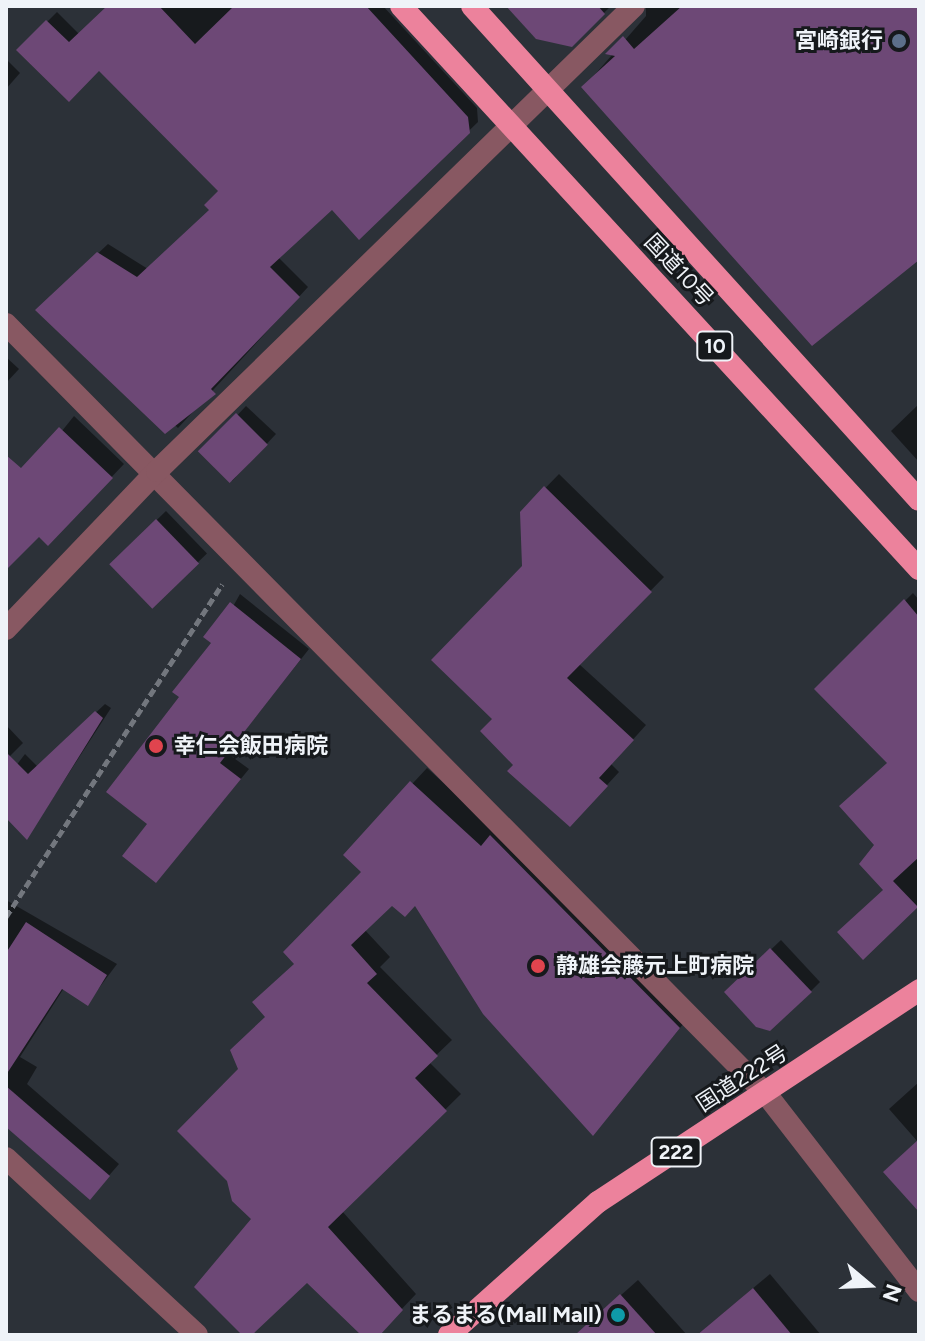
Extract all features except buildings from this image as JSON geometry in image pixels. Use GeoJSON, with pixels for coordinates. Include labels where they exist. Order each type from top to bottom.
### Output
{"type":"FeatureCollection","features":[{"type":"Feature","properties":{"kind":"highway","name":"国道10号"},"geometry":{"type":"LineString","coordinates":[[401,6],[919,569]]}},
{"type":"Feature","properties":{"kind":"highway","name":"国道10号"},"geometry":{"type":"LineString","coordinates":[[472,6],[919,500]]}},
{"type":"Feature","properties":{"kind":"highway","name":"国道222号"},"geometry":{"type":"LineString","coordinates":[[449,1335],[598,1202],[767,1095],[919,990]]}},
{"type":"Feature","properties":{"kind":"street"},"geometry":{"type":"LineString","coordinates":[[6,629],[157,471],[545,89],[634,6]]}},
{"type":"Feature","properties":{"kind":"street"},"geometry":{"type":"LineString","coordinates":[[6,324],[157,471],[767,1095],[919,1291]]}},
{"type":"Feature","properties":{"kind":"street"},"geometry":{"type":"LineString","coordinates":[[6,1158],[197,1335]]}},
{"type":"Feature","properties":{"kind":"path"},"geometry":{"type":"LineString","coordinates":[[6,917],[240,557]]}},
{"type":"Feature","properties":{"kind":"place","name":"宮崎銀行"},"geometry":{"type":"Point","coordinates":[899,41]}},
{"type":"Feature","properties":{"kind":"place","name":"幸仁会飯田病院"},"geometry":{"type":"Point","coordinates":[156,746]}},
{"type":"Feature","properties":{"kind":"place","name":"静雄会藤元上町病院"},"geometry":{"type":"Point","coordinates":[538,966]}},
{"type":"Feature","properties":{"kind":"place","name":"まるまる(Mall Mall)"},"geometry":{"type":"Point","coordinates":[618,1315]}}]}
